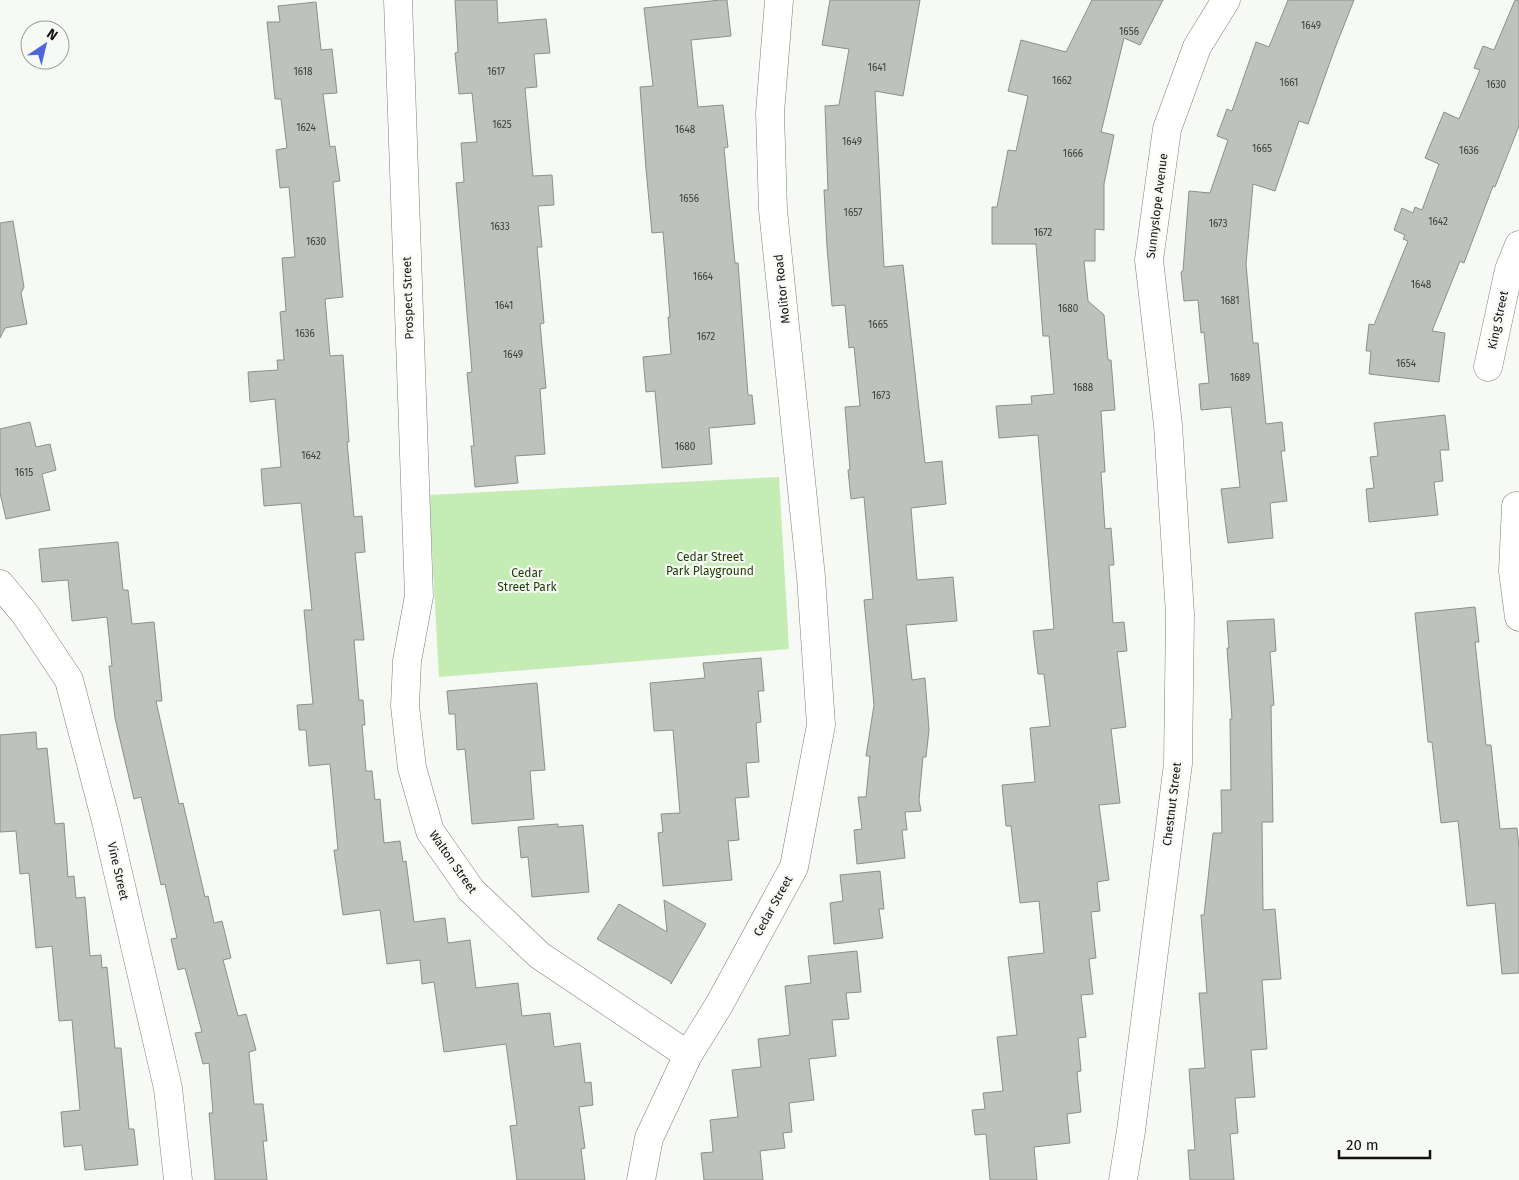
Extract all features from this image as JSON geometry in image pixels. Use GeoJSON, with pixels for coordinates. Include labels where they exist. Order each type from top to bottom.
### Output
{"type":"FeatureCollection","features":[{"type":"Feature","properties":{"kind":"street","name":"Prospect Street"},"geometry":{"type":"LineString","coordinates":[[398,0],[419,596]]}},
{"type":"Feature","properties":{"kind":"street","name":"Molitor Road"},"geometry":{"type":"LineString","coordinates":[[779,0],[770,113],[773,210],[811,577]]}},
{"type":"Feature","properties":{"kind":"street","name":"Sunnyslope Avenue"},"geometry":{"type":"LineString","coordinates":[[1168,425],[1149,260],[1167,129],[1197,48],[1226,0]]}},
{"type":"Feature","properties":{"kind":"street","name":"King Street"},"geometry":{"type":"LineString","coordinates":[[1488,367],[1509,270],[1519,246]]}},
{"type":"Feature","properties":{"kind":"street","name":"Chestnut Street"},"geometry":{"type":"LineString","coordinates":[[1123,1180],[1131,1131],[1178,764],[1180,614],[1168,425]]}},
{"type":"Feature","properties":{"kind":"street"},"geometry":{"type":"LineString","coordinates":[[1516,506],[1513,570],[1519,618]]}},
{"type":"Feature","properties":{"kind":"street","name":"Cedar Street"},"geometry":{"type":"LineString","coordinates":[[641,1180],[648,1138],[688,1056],[719,1005],[794,867],[821,724],[811,577]]}},
{"type":"Feature","properties":{"kind":"street","name":"Vine Street"},"geometry":{"type":"LineString","coordinates":[[0,584],[25,614],[69,680],[106,821],[168,1088],[178,1180]]}},
{"type":"Feature","properties":{"kind":"street","name":"Walton Street"},"geometry":{"type":"LineString","coordinates":[[419,596],[407,661],[405,706],[412,768],[430,831],[471,890],[539,955],[688,1056]]}},
{"type":"Feature","properties":{"kind":"green space","name":"Cedar Street Park"},"geometry":{"type":"Polygon","coordinates":[[[779,477],[789,649],[439,677],[429,495],[779,477]]]}},
{"type":"Feature","properties":{"kind":"building"},"geometry":{"type":"Polygon","coordinates":[[[455,0],[497,0],[498,23],[546,19],[550,53],[534,54],[537,87],[525,88],[533,176],[552,175],[554,205],[538,206],[542,247],[537,247],[544,323],[540,324],[546,388],[540,389],[545,454],[515,456],[518,483],[475,487],[471,446],[474,446],[467,373],[472,372],[456,183],[464,182],[461,143],[477,142],[472,93],[459,94],[455,53],[458,52],[455,0]]]}},
{"type":"Feature","properties":{"kind":"building"},"geometry":{"type":"Polygon","coordinates":[[[727,0],[731,36],[691,40],[698,107],[723,105],[728,147],[724,148],[735,263],[738,263],[748,395],[752,395],[755,424],[709,428],[712,464],[662,468],[655,391],[646,392],[643,357],[671,354],[663,232],[652,233],[646,169],[640,87],[653,86],[644,8],[727,0]]]}},
{"type":"Feature","properties":{"kind":"building"},"geometry":{"type":"Polygon","coordinates":[[[830,0],[920,0],[903,96],[875,91],[884,267],[903,265],[925,463],[942,461],[946,504],[911,508],[917,580],[953,577],[957,621],[906,625],[912,680],[925,678],[929,730],[926,757],[923,757],[919,800],[921,811],[905,812],[907,830],[902,830],[905,858],[857,864],[854,830],[862,829],[858,797],[866,797],[870,756],[866,756],[874,705],[864,600],[873,599],[864,497],[851,499],[848,470],[850,470],[845,407],[860,406],[854,347],[849,348],[845,305],[832,306],[827,247],[824,190],[828,190],[825,106],[839,105],[849,49],[822,45],[830,0]]]}},
{"type":"Feature","properties":{"kind":"building"},"geometry":{"type":"Polygon","coordinates":[[[1092,0],[1163,0],[1140,45],[1124,38],[1101,132],[1114,135],[1104,184],[1104,230],[1095,229],[1095,261],[1084,261],[1088,301],[1104,315],[1108,360],[1111,360],[1115,410],[1101,411],[1105,472],[1101,472],[1105,529],[1111,528],[1114,565],[1109,565],[1113,623],[1124,622],[1127,651],[1117,652],[1126,727],[1111,729],[1120,803],[1099,805],[1109,880],[1097,882],[1100,911],[1091,912],[1096,958],[1089,959],[1093,994],[1081,995],[1086,1037],[1078,1038],[1081,1071],[1077,1072],[1081,1112],[1067,1114],[1070,1143],[1034,1147],[1037,1180],[990,1180],[986,1134],[975,1135],[972,1110],[985,1109],[983,1093],[1003,1091],[997,1037],[1017,1035],[1008,957],[1044,953],[1039,901],[1020,903],[1011,826],[1006,826],[1002,785],[1035,782],[1030,728],[1050,726],[1044,674],[1038,674],[1033,631],[1054,629],[1038,435],[999,438],[996,406],[1032,404],[1031,396],[1054,394],[1049,336],[1043,336],[1036,244],[992,244],[992,207],[997,207],[1008,150],[1016,151],[1028,96],[1008,91],[1021,40],[1066,52],[1092,0]]]}},
{"type":"Feature","properties":{"kind":"building"},"geometry":{"type":"Polygon","coordinates":[[[1288,0],[1354,0],[1308,124],[1299,121],[1275,191],[1253,184],[1246,264],[1253,343],[1258,343],[1266,424],[1282,422],[1285,451],[1281,451],[1287,501],[1270,503],[1273,538],[1228,543],[1221,489],[1240,487],[1231,407],[1201,410],[1199,384],[1209,383],[1204,332],[1201,333],[1198,300],[1184,301],[1181,272],[1183,271],[1189,191],[1210,193],[1228,140],[1217,136],[1227,109],[1232,111],[1256,42],[1269,47],[1288,0]]]}},
{"type":"Feature","properties":{"kind":"building"},"geometry":{"type":"Polygon","coordinates":[[[1515,0],[1519,0],[1519,126],[1495,187],[1493,186],[1464,263],[1460,261],[1432,331],[1445,333],[1439,382],[1369,374],[1371,351],[1366,351],[1369,324],[1374,325],[1408,241],[1403,239],[1405,235],[1394,230],[1402,208],[1413,213],[1415,207],[1422,210],[1439,164],[1425,158],[1444,112],[1459,119],[1480,70],[1474,68],[1483,46],[1494,50],[1515,0]]]}},
{"type":"Feature","properties":{"kind":"building"},"geometry":{"type":"Polygon","coordinates":[[[316,2],[321,50],[332,49],[337,93],[323,94],[330,147],[335,146],[340,181],[333,182],[343,297],[325,299],[330,356],[343,355],[349,442],[347,442],[354,517],[362,516],[365,552],[355,553],[364,640],[354,640],[359,700],[363,700],[365,725],[362,725],[366,771],[372,771],[375,800],[380,799],[384,843],[400,841],[403,862],[406,861],[414,922],[445,918],[448,943],[470,940],[476,988],[518,983],[522,1016],[550,1013],[554,1047],[580,1043],[585,1083],[591,1082],[593,1105],[579,1107],[585,1148],[581,1149],[585,1180],[517,1180],[510,1126],[517,1125],[506,1044],[444,1052],[434,982],[422,984],[420,960],[387,964],[380,910],[343,915],[334,850],[338,850],[330,764],[309,766],[306,730],[299,730],[297,705],[313,704],[304,610],[312,610],[301,503],[264,506],[261,469],[281,467],[275,399],[250,402],[248,372],[278,370],[277,360],[284,360],[280,312],[286,311],[282,258],[295,257],[289,187],[280,188],[276,150],[287,148],[281,99],[275,99],[267,22],[280,22],[278,6],[316,2]]]}},
{"type":"Feature","properties":{"kind":"building"},"geometry":{"type":"Polygon","coordinates":[[[13,221],[24,287],[21,293],[27,324],[5,328],[0,338],[0,223],[13,221]]]}},
{"type":"Feature","properties":{"kind":"building"},"geometry":{"type":"Polygon","coordinates":[[[1445,415],[1449,450],[1440,450],[1443,481],[1434,482],[1438,515],[1369,522],[1366,489],[1374,488],[1370,457],[1378,456],[1374,423],[1445,415]]]}},
{"type":"Feature","properties":{"kind":"building"},"geometry":{"type":"Polygon","coordinates":[[[30,422],[36,447],[50,444],[56,470],[42,474],[50,510],[6,519],[0,493],[0,429],[30,422]]]}},
{"type":"Feature","properties":{"kind":"building"},"geometry":{"type":"Polygon","coordinates":[[[118,542],[123,590],[128,590],[132,624],[154,622],[162,701],[156,701],[179,804],[183,803],[205,897],[208,896],[214,923],[222,921],[231,958],[223,960],[238,1016],[246,1014],[256,1050],[249,1052],[254,1104],[263,1104],[267,1141],[263,1141],[267,1180],[215,1180],[209,1113],[213,1113],[209,1063],[203,1064],[195,1033],[202,1032],[185,968],[178,970],[171,939],[177,938],[165,884],[161,885],[141,797],[134,799],[115,718],[109,666],[112,666],[107,617],[72,621],[68,580],[42,582],[39,549],[118,542]]]}},
{"type":"Feature","properties":{"kind":"building"},"geometry":{"type":"Polygon","coordinates":[[[1475,607],[1479,642],[1475,642],[1486,745],[1491,745],[1500,829],[1517,828],[1519,848],[1519,973],[1502,974],[1495,903],[1467,906],[1458,821],[1441,823],[1432,742],[1428,742],[1415,613],[1475,607]]]}},
{"type":"Feature","properties":{"kind":"building"},"geometry":{"type":"Polygon","coordinates":[[[1274,619],[1276,651],[1270,652],[1274,705],[1271,706],[1273,822],[1262,822],[1263,910],[1275,909],[1281,979],[1262,980],[1267,1049],[1251,1050],[1255,1097],[1235,1098],[1238,1133],[1230,1134],[1234,1180],[1190,1180],[1188,1150],[1195,1150],[1189,1069],[1205,1068],[1199,993],[1207,993],[1201,915],[1204,915],[1213,833],[1222,833],[1221,790],[1231,790],[1230,719],[1232,719],[1227,621],[1274,619]]]}},
{"type":"Feature","properties":{"kind":"building"},"geometry":{"type":"Polygon","coordinates":[[[761,658],[764,691],[758,691],[761,722],[756,723],[759,762],[746,763],[749,797],[735,798],[739,840],[728,841],[732,880],[663,886],[658,833],[663,832],[661,814],[680,813],[673,730],[654,731],[650,683],[705,678],[703,663],[761,658]]]}},
{"type":"Feature","properties":{"kind":"building"},"geometry":{"type":"Polygon","coordinates":[[[537,683],[545,770],[530,771],[534,819],[472,824],[465,749],[457,750],[455,714],[449,714],[447,691],[537,683]]]}},
{"type":"Feature","properties":{"kind":"building"},"geometry":{"type":"Polygon","coordinates":[[[36,732],[37,749],[47,748],[55,824],[64,823],[68,877],[74,876],[76,898],[85,897],[90,956],[101,955],[102,968],[107,967],[115,1048],[121,1048],[129,1129],[134,1129],[138,1165],[85,1170],[82,1145],[64,1147],[61,1112],[80,1110],[72,1020],[59,1021],[52,946],[36,948],[29,873],[20,874],[16,831],[0,832],[0,735],[36,732]]]}},
{"type":"Feature","properties":{"kind":"building"},"geometry":{"type":"Polygon","coordinates":[[[558,824],[558,827],[583,825],[589,892],[532,897],[528,857],[521,858],[518,827],[558,824]]]}},
{"type":"Feature","properties":{"kind":"building"},"geometry":{"type":"Polygon","coordinates":[[[880,871],[884,909],[879,909],[883,938],[834,944],[830,903],[843,901],[840,875],[880,871]]]}},
{"type":"Feature","properties":{"kind":"building"},"geometry":{"type":"Polygon","coordinates":[[[664,900],[706,924],[671,984],[671,982],[597,939],[619,904],[667,932],[664,900]]]}},
{"type":"Feature","properties":{"kind":"building"},"geometry":{"type":"Polygon","coordinates":[[[857,951],[861,992],[846,993],[849,1019],[832,1020],[836,1056],[809,1059],[814,1100],[789,1103],[792,1132],[783,1133],[785,1148],[760,1151],[763,1180],[704,1180],[701,1153],[713,1152],[710,1120],[738,1117],[732,1070],[761,1067],[758,1039],[790,1035],[785,986],[811,983],[808,956],[857,951]]]}},
{"type":"Feature","properties":{"kind":"park label","name":"Cedar Street Park Playground"},"geometry":{"type":"Point","coordinates":[710,564]}}]}
